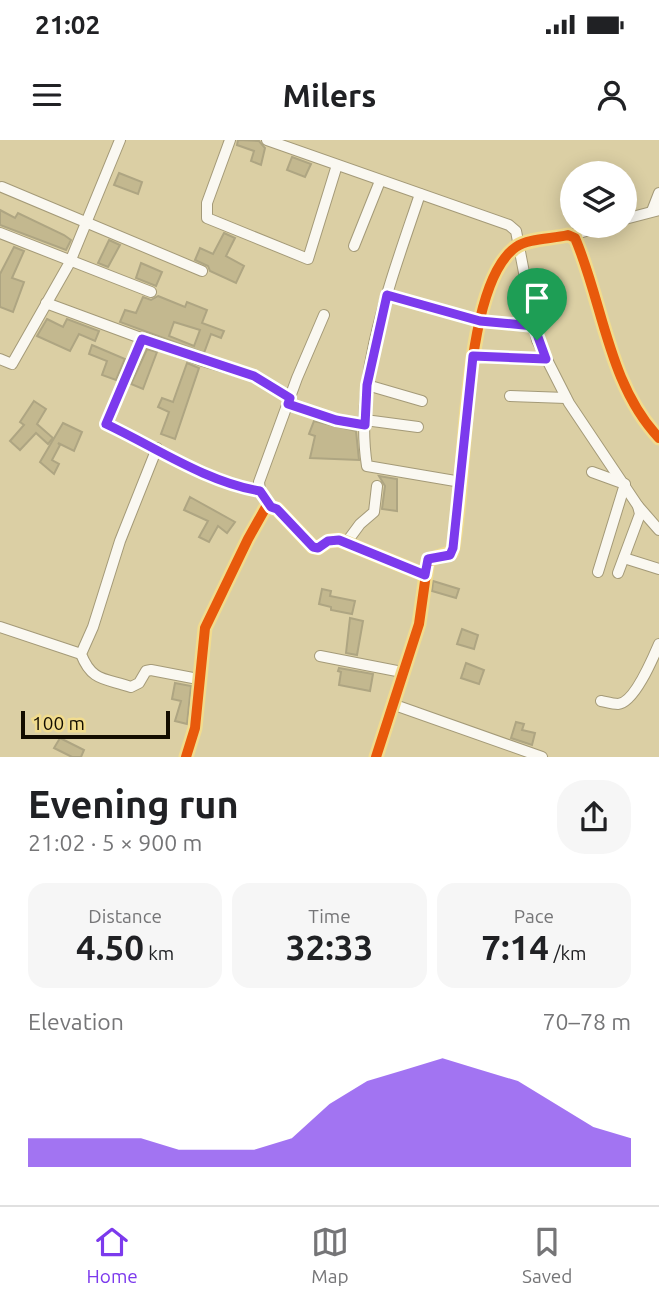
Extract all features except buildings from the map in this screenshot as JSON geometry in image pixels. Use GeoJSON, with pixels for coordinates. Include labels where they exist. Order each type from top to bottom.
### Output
{"type":"FeatureCollection","features":[{"type":"Feature","properties":{"kind":"street"},"geometry":{"type":"LineString","coordinates":[[0,359],[12,364],[70,262],[120,140]]}},
{"type":"Feature","properties":{"kind":"street"},"geometry":{"type":"LineString","coordinates":[[230,140],[207,202],[208,218],[308,259],[337,165]]}},
{"type":"Feature","properties":{"kind":"street"},"geometry":{"type":"LineString","coordinates":[[267,140],[509,225],[516,231],[522,244],[534,326],[546,359],[566,398],[638,506],[659,530]]}},
{"type":"Feature","properties":{"kind":"street"},"geometry":{"type":"LineString","coordinates":[[354,246],[380,181]]}},
{"type":"Feature","properties":{"kind":"street"},"geometry":{"type":"LineString","coordinates":[[2,187],[202,271]]}},
{"type":"Feature","properties":{"kind":"street"},"geometry":{"type":"LineString","coordinates":[[637,216],[655,211],[659,193]]}},
{"type":"Feature","properties":{"kind":"street"},"geometry":{"type":"LineString","coordinates":[[419,194],[387,295],[367,385],[364,446],[368,466],[461,482]]}},
{"type":"Feature","properties":{"kind":"street"},"geometry":{"type":"LineString","coordinates":[[0,233],[151,292]]}},
{"type":"Feature","properties":{"kind":"street"},"geometry":{"type":"LineString","coordinates":[[376,757],[419,624],[428,559],[452,552],[473,356],[495,270],[506,256],[522,244],[560,236]]}},
{"type":"Feature","properties":{"kind":"street"},"geometry":{"type":"LineString","coordinates":[[569,238],[586,269],[609,345],[634,404],[659,438]]}},
{"type":"Feature","properties":{"kind":"street"},"geometry":{"type":"LineString","coordinates":[[387,295],[480,321],[534,326]]}},
{"type":"Feature","properties":{"kind":"street"},"geometry":{"type":"LineString","coordinates":[[46,303],[142,339],[254,376],[289,401],[336,420],[418,427]]}},
{"type":"Feature","properties":{"kind":"street"},"geometry":{"type":"LineString","coordinates":[[324,315],[259,482],[260,491],[271,507],[277,509],[313,547],[318,548],[334,539],[425,575]]}},
{"type":"Feature","properties":{"kind":"street"},"geometry":{"type":"LineString","coordinates":[[142,339],[106,424],[212,475],[260,491]]}},
{"type":"Feature","properties":{"kind":"street"},"geometry":{"type":"LineString","coordinates":[[473,356],[546,359]]}},
{"type":"Feature","properties":{"kind":"street"},"geometry":{"type":"LineString","coordinates":[[367,385],[422,401]]}},
{"type":"Feature","properties":{"kind":"street"},"geometry":{"type":"LineString","coordinates":[[510,396],[566,398]]}},
{"type":"Feature","properties":{"kind":"street"},"geometry":{"type":"LineString","coordinates":[[157,448],[120,541],[93,627],[81,654],[93,676],[131,687],[139,683],[146,671],[151,670],[198,679]]}},
{"type":"Feature","properties":{"kind":"street"},"geometry":{"type":"LineString","coordinates":[[592,472],[625,484]]}},
{"type":"Feature","properties":{"kind":"street"},"geometry":{"type":"LineString","coordinates":[[598,572],[625,484]]}},
{"type":"Feature","properties":{"kind":"street"},"geometry":{"type":"LineString","coordinates":[[346,543],[360,524],[374,513],[377,486]]}},
{"type":"Feature","properties":{"kind":"street"},"geometry":{"type":"LineString","coordinates":[[618,573],[640,514],[638,506]]}},
{"type":"Feature","properties":{"kind":"street"},"geometry":{"type":"LineString","coordinates":[[186,757],[195,728],[198,679],[208,617],[263,510],[271,507]]}},
{"type":"Feature","properties":{"kind":"street"},"geometry":{"type":"LineString","coordinates":[[624,558],[659,569]]}},
{"type":"Feature","properties":{"kind":"street"},"geometry":{"type":"LineString","coordinates":[[0,626],[81,654]]}},
{"type":"Feature","properties":{"kind":"street"},"geometry":{"type":"LineString","coordinates":[[601,701],[618,704],[628,701],[659,644]]}},
{"type":"Feature","properties":{"kind":"street"},"geometry":{"type":"LineString","coordinates":[[320,656],[402,672]]}},
{"type":"Feature","properties":{"kind":"street"},"geometry":{"type":"LineString","coordinates":[[392,704],[542,757]]}},
{"type":"Feature","properties":{"kind":"cycle path"},"geometry":{"type":"LineString","coordinates":[[376,757],[419,624],[428,560],[452,552],[475,342],[485,301],[498,268],[516,247],[534,240],[568,235],[575,238],[617,368],[642,417],[659,438]]}},
{"type":"Feature","properties":{"kind":"cycle path"},"geometry":{"type":"LineString","coordinates":[[186,757],[195,728],[205,628],[266,507],[277,509],[313,547],[318,548],[329,541],[339,540],[425,575]]}},
{"type":"Feature","properties":{"kind":"route"},"geometry":{"type":"LineString","coordinates":[[387,295],[480,321],[534,326],[537,340],[546,359],[473,356],[453,548],[450,555],[428,559],[425,575],[339,540],[328,541],[322,547],[313,547],[277,509],[271,507],[260,491],[235,485],[201,471],[106,424],[142,339],[254,376],[290,398],[288,404],[336,420],[365,425],[367,385],[387,295]]}}]}
